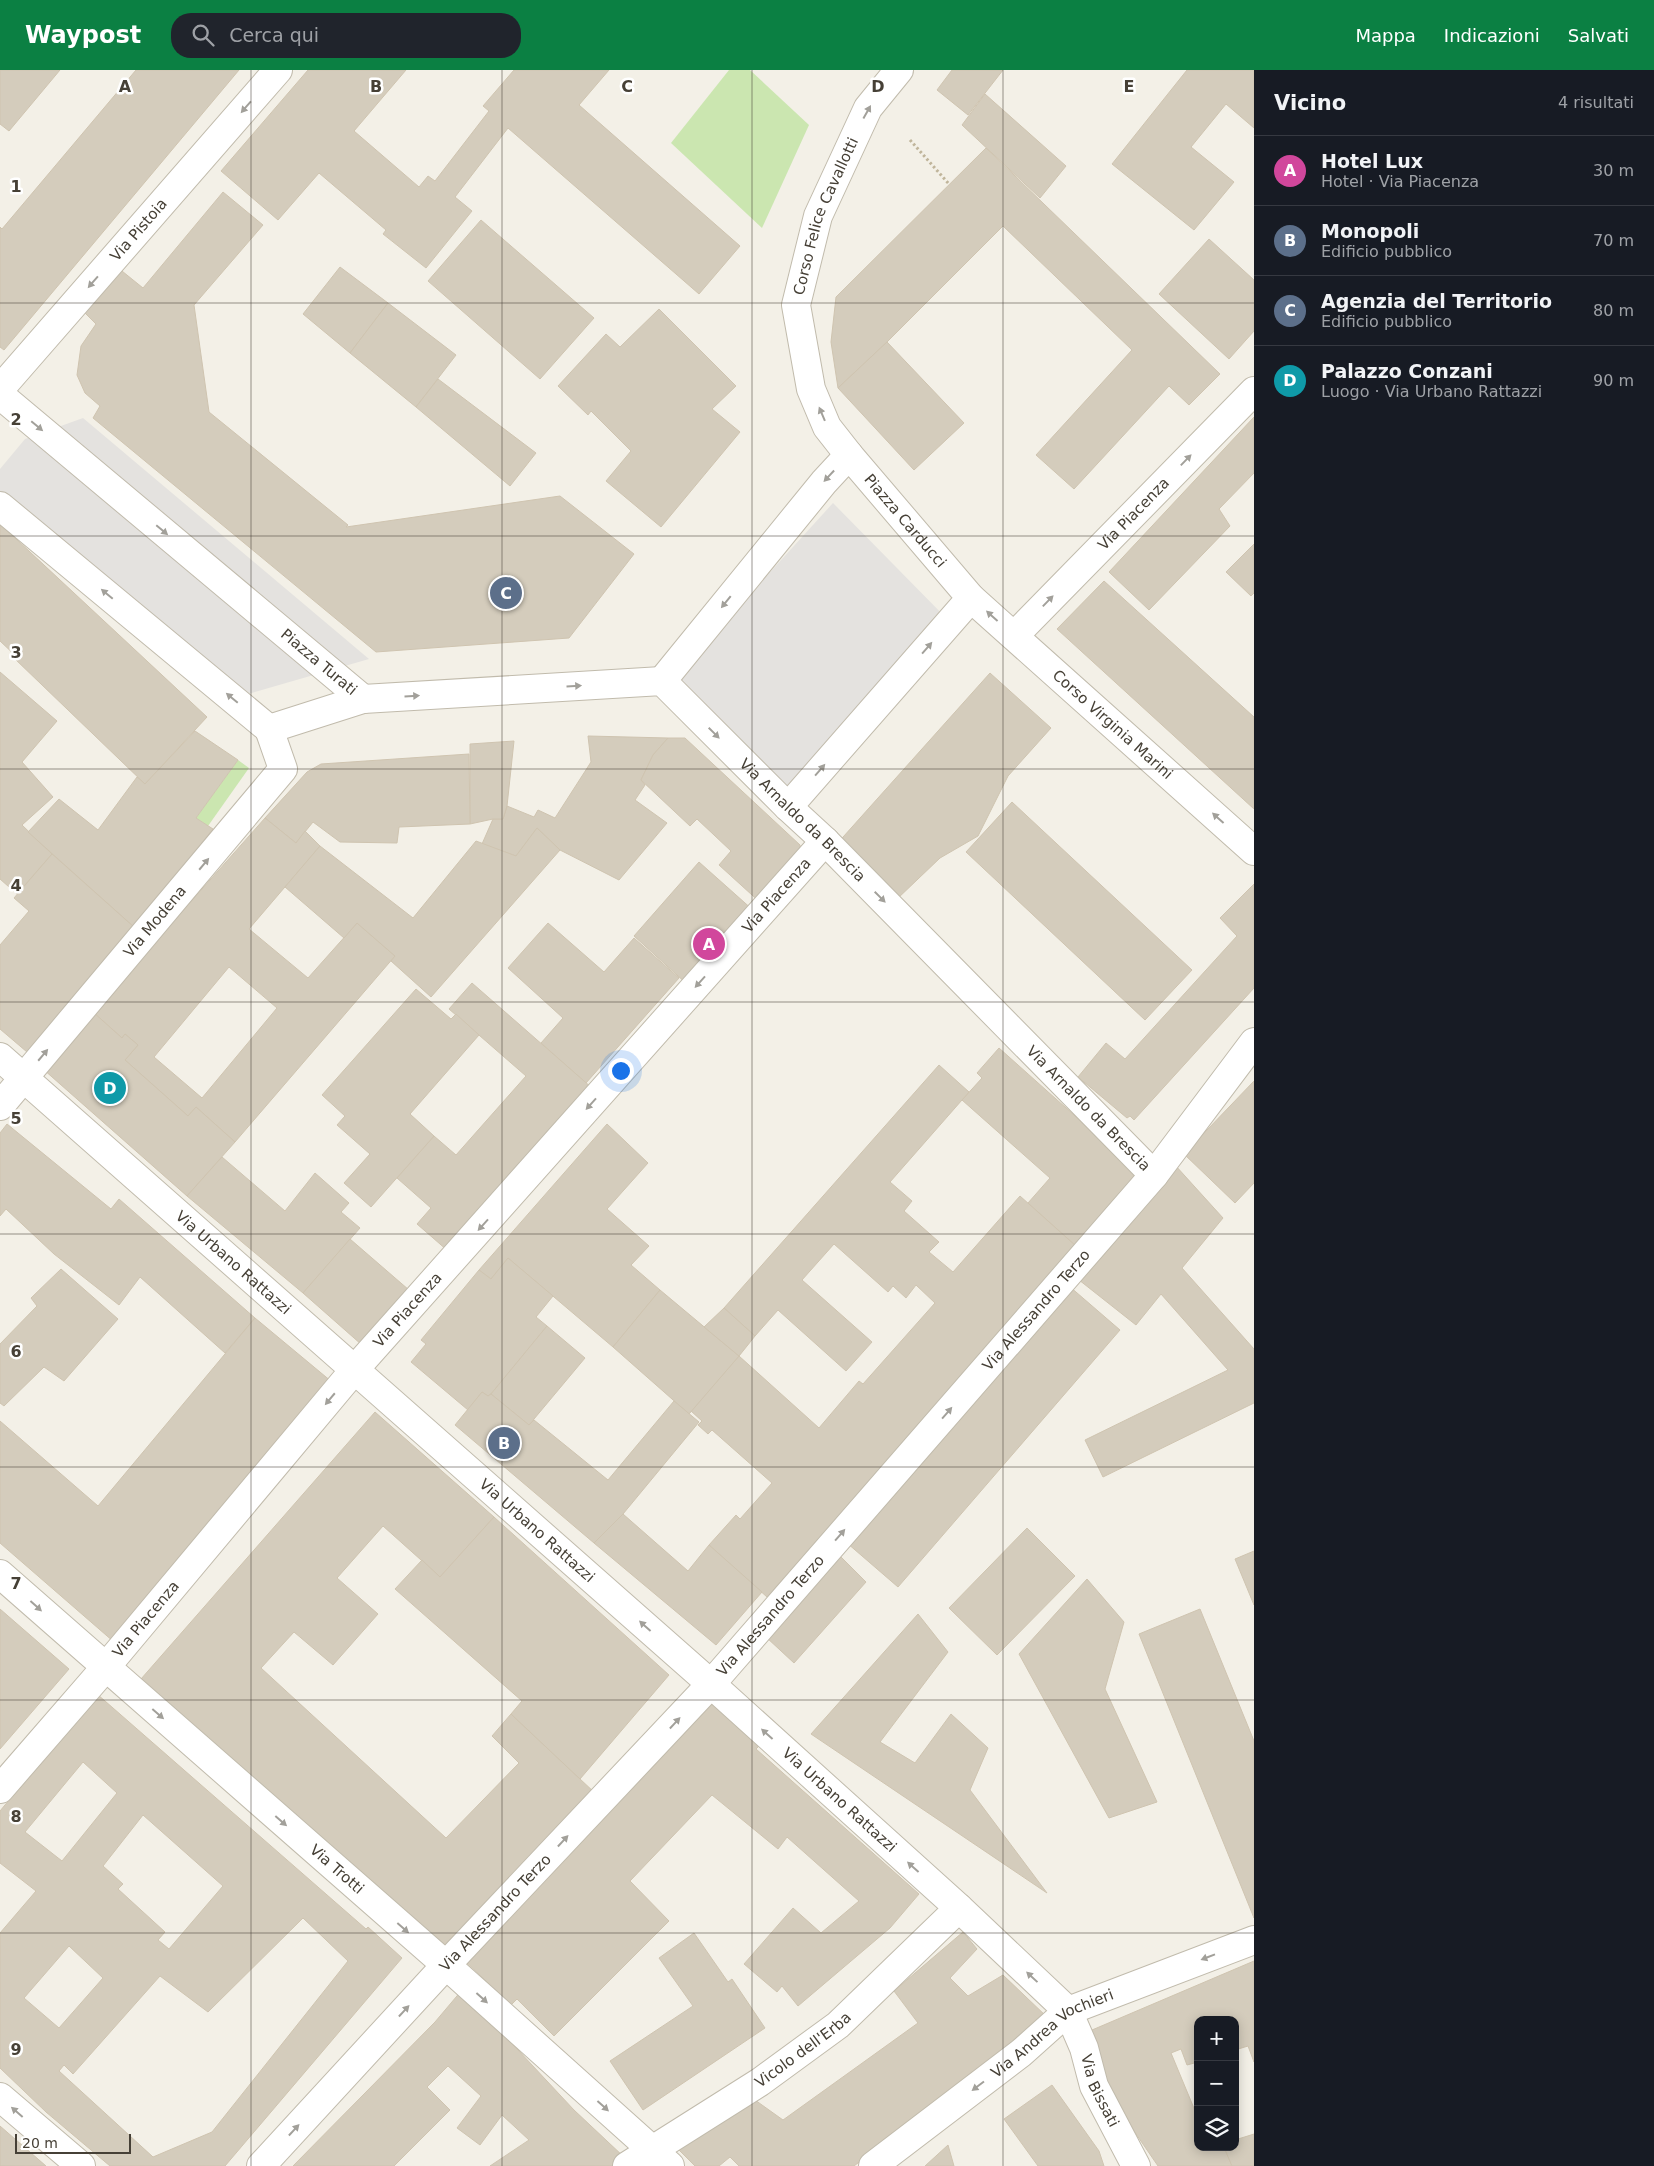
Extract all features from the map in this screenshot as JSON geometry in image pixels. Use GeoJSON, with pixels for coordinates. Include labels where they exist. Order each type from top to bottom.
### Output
{"type":"FeatureCollection","features":[{"type":"Feature","properties":{"kind":"street","name":"Via Pistoia"},"geometry":{"type":"LineString","coordinates":[[0,389],[278,70]]}},
{"type":"Feature","properties":{"kind":"street","name":"Corso Felice Cavallotti"},"geometry":{"type":"LineString","coordinates":[[849,455],[828,426],[811,389],[796,305],[818,216],[868,108],[899,70]]}},
{"type":"Feature","properties":{"kind":"street","name":"Via Piacenza"},"geometry":{"type":"LineString","coordinates":[[1014,636],[1254,390]]}},
{"type":"Feature","properties":{"kind":"street","name":"Piazza Turati"},"geometry":{"type":"LineString","coordinates":[[0,395],[363,699]]}},
{"type":"Feature","properties":{"kind":"street","name":"Piazza Carducci"},"geometry":{"type":"LineString","coordinates":[[849,455],[971,598]]}},
{"type":"Feature","properties":{"kind":"street"},"geometry":{"type":"LineString","coordinates":[[363,699],[662,680],[824,482],[849,455]]}},
{"type":"Feature","properties":{"kind":"street"},"geometry":{"type":"LineString","coordinates":[[0,506],[269,729]]}},
{"type":"Feature","properties":{"kind":"street"},"geometry":{"type":"LineString","coordinates":[[788,807],[971,598]]}},
{"type":"Feature","properties":{"kind":"street","name":"Corso Virginia Marini"},"geometry":{"type":"LineString","coordinates":[[971,598],[1254,851]]}},
{"type":"Feature","properties":{"kind":"street","name":"Via Arnaldo da Brescia"},"geometry":{"type":"LineString","coordinates":[[662,680],[788,807],[825,841],[1154,1175]]}},
{"type":"Feature","properties":{"kind":"street","name":"Piazza Turati"},"geometry":{"type":"LineString","coordinates":[[269,729],[363,699]]}},
{"type":"Feature","properties":{"kind":"street","name":"Via Modena"},"geometry":{"type":"LineString","coordinates":[[0,1106],[283,769],[269,729]]}},
{"type":"Feature","properties":{"kind":"street","name":"Via Piacenza"},"geometry":{"type":"LineString","coordinates":[[0,1789],[105,1668],[355,1369],[825,841]]}},
{"type":"Feature","properties":{"kind":"street","name":"Via Alessandro Terzo"},"geometry":{"type":"LineString","coordinates":[[260,2166],[446,1965],[711,1684],[1154,1175],[1254,1042]]}},
{"type":"Feature","properties":{"kind":"street","name":"Via Urbano Rattazzi"},"geometry":{"type":"LineString","coordinates":[[0,1056],[711,1684],[959,1908],[1068,2011]]}},
{"type":"Feature","properties":{"kind":"street","name":"Via Trotti"},"geometry":{"type":"LineString","coordinates":[[0,1574],[446,1965],[661,2158]]}},
{"type":"Feature","properties":{"kind":"street","name":"Vicolo dell'Erba"},"geometry":{"type":"LineString","coordinates":[[628,2166],[661,2158],[838,2025],[959,1908]]}},
{"type":"Feature","properties":{"kind":"street","name":"Via Andrea Vochieri"},"geometry":{"type":"LineString","coordinates":[[873,2166],[1022,2053],[1068,2011],[1254,1940]]}},
{"type":"Feature","properties":{"kind":"street","name":"Via Bissati"},"geometry":{"type":"LineString","coordinates":[[1068,2011],[1084,2048],[1094,2086],[1136,2166]]}},
{"type":"Feature","properties":{"kind":"street"},"geometry":{"type":"LineString","coordinates":[[0,2097],[80,2166]]}},
{"type":"Feature","properties":{"kind":"path"},"geometry":{"type":"LineString","coordinates":[[910,140],[949,184]]}},
{"type":"Feature","properties":{"kind":"green space"},"geometry":{"type":"Polygon","coordinates":[[[729,70],[750,70],[809,125],[762,228],[671,143],[729,70]]]}},
{"type":"Feature","properties":{"kind":"green space"},"geometry":{"type":"Polygon","coordinates":[[[238,760],[249,768],[208,826],[196,818],[238,760]]]}},
{"type":"Feature","properties":{"kind":"shaded area"},"geometry":{"type":"Polygon","coordinates":[[[83,418],[369,659],[248,694],[0,491],[0,469],[25,439],[83,418]]]}},
{"type":"Feature","properties":{"kind":"shaded area"},"geometry":{"type":"Polygon","coordinates":[[[833,503],[954,626],[798,802],[672,680],[833,503]]]}},
{"type":"Feature","properties":{"kind":"building"},"geometry":{"type":"Polygon","coordinates":[[[0,70],[60,70],[9,131],[0,124],[0,70]]]}},
{"type":"Feature","properties":{"kind":"building"},"geometry":{"type":"Polygon","coordinates":[[[136,70],[239,70],[4,350],[0,347],[0,227],[2,229],[136,70]]]}},
{"type":"Feature","properties":{"kind":"building"},"geometry":{"type":"Polygon","coordinates":[[[308,70],[406,70],[354,131],[419,187],[428,176],[435,181],[489,111],[483,106],[514,70],[609,70],[579,105],[740,246],[699,294],[508,128],[455,197],[472,211],[426,268],[383,234],[386,230],[319,173],[278,220],[221,171],[308,70]]]}},
{"type":"Feature","properties":{"kind":"building"},"geometry":{"type":"Polygon","coordinates":[[[952,70],[1003,70],[968,115],[937,90],[952,70]]]}},
{"type":"Feature","properties":{"kind":"building"},"geometry":{"type":"Polygon","coordinates":[[[1187,70],[1254,70],[1254,128],[1226,104],[1191,147],[1234,182],[1194,230],[1112,164],[1187,70]]]}},
{"type":"Feature","properties":{"kind":"building"},"geometry":{"type":"Polygon","coordinates":[[[985,94],[1066,166],[1040,198],[962,125],[985,94]]]}},
{"type":"Feature","properties":{"kind":"building"},"geometry":{"type":"Polygon","coordinates":[[[986,148],[1220,374],[1189,405],[1169,386],[1074,489],[1036,455],[1132,350],[1003,226],[887,342],[838,388],[831,342],[836,297],[986,148]]]}},
{"type":"Feature","properties":{"kind":"building"},"geometry":{"type":"Polygon","coordinates":[[[223,192],[263,225],[194,305],[209,412],[348,525],[346,527],[560,496],[634,554],[569,638],[376,652],[93,418],[100,406],[85,393],[77,375],[81,346],[96,324],[83,311],[117,267],[143,288],[223,192]]]}},
{"type":"Feature","properties":{"kind":"building"},"geometry":{"type":"Polygon","coordinates":[[[481,220],[594,318],[540,379],[428,281],[481,220]]]}},
{"type":"Feature","properties":{"kind":"building"},"geometry":{"type":"Polygon","coordinates":[[[1209,239],[1254,280],[1254,331],[1229,359],[1159,294],[1209,239]]]}},
{"type":"Feature","properties":{"kind":"building"},"geometry":{"type":"Polygon","coordinates":[[[340,267],[388,303],[350,353],[303,314],[340,267]]]}},
{"type":"Feature","properties":{"kind":"building"},"geometry":{"type":"Polygon","coordinates":[[[388,303],[456,355],[416,407],[350,353],[388,303]]]}},
{"type":"Feature","properties":{"kind":"building"},"geometry":{"type":"Polygon","coordinates":[[[659,309],[736,386],[712,409],[740,432],[661,527],[606,481],[631,451],[591,411],[588,415],[558,386],[606,334],[620,347],[659,309]]]}},
{"type":"Feature","properties":{"kind":"building"},"geometry":{"type":"Polygon","coordinates":[[[887,342],[964,423],[914,470],[838,388],[887,342]]]}},
{"type":"Feature","properties":{"kind":"building"},"geometry":{"type":"Polygon","coordinates":[[[438,379],[536,453],[510,486],[416,407],[438,379]]]}},
{"type":"Feature","properties":{"kind":"building"},"geometry":{"type":"Polygon","coordinates":[[[1254,417],[1254,473],[1219,509],[1230,526],[1149,610],[1109,572],[1254,417]]]}},
{"type":"Feature","properties":{"kind":"building"},"geometry":{"type":"Polygon","coordinates":[[[0,524],[207,717],[145,784],[15,659],[17,657],[0,641],[0,524]]]}},
{"type":"Feature","properties":{"kind":"building"},"geometry":{"type":"Polygon","coordinates":[[[1254,544],[1254,593],[1251,596],[1226,572],[1254,544]]]}},
{"type":"Feature","properties":{"kind":"building"},"geometry":{"type":"Polygon","coordinates":[[[1104,581],[1254,717],[1254,809],[1057,629],[1104,581]]]}},
{"type":"Feature","properties":{"kind":"building"},"geometry":{"type":"Polygon","coordinates":[[[0,672],[57,721],[22,762],[53,797],[22,825],[52,854],[17,894],[0,879],[0,672]]]}},
{"type":"Feature","properties":{"kind":"building"},"geometry":{"type":"Polygon","coordinates":[[[990,673],[1051,728],[1008,776],[978,836],[940,858],[896,900],[835,846],[990,673]]]}},
{"type":"Feature","properties":{"kind":"building"},"geometry":{"type":"Polygon","coordinates":[[[195,731],[238,760],[196,818],[213,829],[135,928],[28,832],[59,799],[98,830],[137,777],[145,784],[195,731]]]}},
{"type":"Feature","properties":{"kind":"building"},"geometry":{"type":"Polygon","coordinates":[[[588,736],[668,738],[653,755],[641,780],[645,785],[635,800],[667,823],[619,880],[560,850],[537,828],[516,856],[482,844],[493,819],[503,819],[507,806],[534,817],[538,810],[555,818],[591,762],[588,736]]]}},
{"type":"Feature","properties":{"kind":"building"},"geometry":{"type":"Polygon","coordinates":[[[668,738],[685,738],[800,845],[801,861],[763,905],[719,865],[731,851],[697,819],[690,826],[641,780],[653,755],[668,738]]]}},
{"type":"Feature","properties":{"kind":"building"},"geometry":{"type":"Polygon","coordinates":[[[514,741],[507,806],[503,819],[470,824],[470,744],[514,741]]]}},
{"type":"Feature","properties":{"kind":"building"},"geometry":{"type":"Polygon","coordinates":[[[469,754],[470,824],[399,827],[397,843],[340,842],[313,822],[296,843],[265,818],[307,772],[321,764],[469,754]]]}},
{"type":"Feature","properties":{"kind":"building"},"geometry":{"type":"Polygon","coordinates":[[[1012,802],[1192,970],[1145,1020],[966,852],[1012,802]]]}},
{"type":"Feature","properties":{"kind":"building"},"geometry":{"type":"Polygon","coordinates":[[[265,818],[296,843],[305,831],[320,846],[249,929],[308,978],[357,923],[395,956],[235,1142],[196,1107],[188,1116],[125,1060],[138,1045],[125,1034],[122,1038],[93,1012],[265,818]],[[229,967],[154,1057],[202,1098],[277,1008],[229,967]]]}},
{"type":"Feature","properties":{"kind":"building"},"geometry":{"type":"Polygon","coordinates":[[[537,828],[560,850],[431,997],[391,961],[395,956],[357,923],[344,938],[285,887],[320,846],[413,918],[476,841],[516,856],[537,828]]]}},
{"type":"Feature","properties":{"kind":"building"},"geometry":{"type":"Polygon","coordinates":[[[52,854],[135,928],[27,1052],[0,1029],[0,945],[29,911],[14,898],[52,854]]]}},
{"type":"Feature","properties":{"kind":"building"},"geometry":{"type":"Polygon","coordinates":[[[699,862],[754,911],[688,985],[634,936],[699,862]]]}},
{"type":"Feature","properties":{"kind":"building"},"geometry":{"type":"Polygon","coordinates":[[[1254,884],[1254,988],[1134,1120],[1130,1116],[1127,1118],[1078,1077],[1106,1043],[1125,1059],[1237,936],[1220,918],[1254,884]]]}},
{"type":"Feature","properties":{"kind":"building"},"geometry":{"type":"Polygon","coordinates":[[[548,923],[604,972],[634,938],[679,978],[586,1083],[541,1043],[563,1018],[508,968],[548,923]]]}},
{"type":"Feature","properties":{"kind":"building"},"geometry":{"type":"Polygon","coordinates":[[[472,983],[592,1088],[448,1251],[417,1224],[431,1208],[397,1178],[434,1136],[456,1155],[526,1076],[449,1009],[472,983]]]}},
{"type":"Feature","properties":{"kind":"building"},"geometry":{"type":"Polygon","coordinates":[[[416,989],[451,1019],[456,1014],[479,1035],[410,1114],[434,1136],[371,1207],[344,1183],[370,1154],[337,1125],[345,1116],[322,1095],[416,989]]]}},
{"type":"Feature","properties":{"kind":"building"},"geometry":{"type":"Polygon","coordinates":[[[93,1012],[122,1038],[125,1034],[138,1045],[125,1060],[188,1116],[196,1107],[235,1142],[187,1196],[43,1069],[93,1012]]]}},
{"type":"Feature","properties":{"kind":"building"},"geometry":{"type":"Polygon","coordinates":[[[999,1048],[1141,1175],[1077,1247],[1028,1203],[1050,1178],[962,1100],[982,1078],[977,1073],[999,1048]]]}},
{"type":"Feature","properties":{"kind":"building"},"geometry":{"type":"Polygon","coordinates":[[[939,1065],[969,1092],[890,1182],[912,1201],[904,1211],[939,1242],[929,1252],[953,1272],[1020,1196],[1077,1247],[767,1597],[709,1545],[736,1515],[740,1519],[772,1483],[712,1430],[708,1434],[698,1425],[702,1421],[691,1411],[739,1356],[819,1428],[859,1381],[863,1384],[935,1303],[916,1285],[906,1298],[893,1286],[888,1292],[834,1244],[802,1280],[872,1342],[846,1371],[778,1310],[755,1336],[724,1308],[939,1065]]]}},
{"type":"Feature","properties":{"kind":"building"},"geometry":{"type":"Polygon","coordinates":[[[1254,1081],[1254,1183],[1235,1203],[1184,1154],[1254,1081]]]}},
{"type":"Feature","properties":{"kind":"building"},"geometry":{"type":"Polygon","coordinates":[[[7,1124],[111,1209],[119,1199],[255,1318],[225,1353],[140,1277],[119,1305],[54,1254],[6,1209],[0,1216],[0,1133],[7,1124]]]}},
{"type":"Feature","properties":{"kind":"building"},"geometry":{"type":"Polygon","coordinates":[[[607,1124],[648,1163],[607,1209],[649,1246],[631,1265],[660,1290],[613,1347],[508,1258],[491,1279],[479,1270],[607,1124]]]}},
{"type":"Feature","properties":{"kind":"building"},"geometry":{"type":"Polygon","coordinates":[[[222,1157],[285,1211],[315,1173],[349,1203],[341,1212],[360,1228],[303,1293],[187,1196],[222,1157]]]}},
{"type":"Feature","properties":{"kind":"building"},"geometry":{"type":"Polygon","coordinates":[[[1175,1165],[1223,1218],[1182,1268],[1254,1349],[1254,1403],[1103,1477],[1085,1440],[1228,1370],[1161,1294],[1136,1325],[1074,1276],[1175,1165]]]}},
{"type":"Feature","properties":{"kind":"building"},"geometry":{"type":"Polygon","coordinates":[[[350,1239],[409,1290],[362,1345],[303,1293],[350,1239]]]}},
{"type":"Feature","properties":{"kind":"building"},"geometry":{"type":"Polygon","coordinates":[[[508,1258],[553,1296],[536,1317],[547,1326],[491,1394],[488,1396],[482,1392],[468,1410],[411,1362],[426,1344],[421,1340],[479,1270],[491,1279],[508,1258]]]}},
{"type":"Feature","properties":{"kind":"building"},"geometry":{"type":"Polygon","coordinates":[[[61,1269],[118,1319],[64,1381],[44,1367],[4,1406],[0,1403],[0,1344],[37,1306],[31,1298],[61,1269]]]}},
{"type":"Feature","properties":{"kind":"building"},"geometry":{"type":"Polygon","coordinates":[[[1069,1286],[1120,1330],[898,1587],[847,1543],[1069,1286]]]}},
{"type":"Feature","properties":{"kind":"building"},"geometry":{"type":"Polygon","coordinates":[[[660,1290],[739,1356],[689,1414],[613,1347],[660,1290]]]}},
{"type":"Feature","properties":{"kind":"building"},"geometry":{"type":"Polygon","coordinates":[[[724,1308],[755,1336],[739,1356],[704,1327],[724,1308]]]}},
{"type":"Feature","properties":{"kind":"building"},"geometry":{"type":"Polygon","coordinates":[[[255,1318],[332,1382],[114,1642],[0,1543],[0,1421],[98,1506],[255,1318]]]}},
{"type":"Feature","properties":{"kind":"building"},"geometry":{"type":"Polygon","coordinates":[[[547,1326],[585,1358],[529,1425],[491,1394],[547,1326]]]}},
{"type":"Feature","properties":{"kind":"building"},"geometry":{"type":"Polygon","coordinates":[[[482,1392],[488,1396],[491,1394],[529,1425],[534,1420],[608,1480],[674,1401],[699,1422],[623,1514],[594,1543],[455,1425],[482,1392]]]}},
{"type":"Feature","properties":{"kind":"building"},"geometry":{"type":"Polygon","coordinates":[[[375,1412],[494,1517],[440,1577],[383,1526],[337,1578],[378,1614],[333,1665],[294,1632],[261,1668],[446,1838],[519,1763],[492,1736],[511,1714],[596,1794],[449,1952],[141,1679],[375,1412]]]}},
{"type":"Feature","properties":{"kind":"building"},"geometry":{"type":"Polygon","coordinates":[[[623,1514],[688,1571],[709,1545],[762,1592],[716,1645],[594,1543],[623,1514]]]}},
{"type":"Feature","properties":{"kind":"building"},"geometry":{"type":"Polygon","coordinates":[[[494,1517],[669,1675],[580,1779],[511,1714],[522,1701],[395,1589],[422,1560],[440,1577],[494,1517]]]}},
{"type":"Feature","properties":{"kind":"building"},"geometry":{"type":"Polygon","coordinates":[[[1027,1528],[1075,1576],[997,1655],[949,1608],[1027,1528]]]}},
{"type":"Feature","properties":{"kind":"building"},"geometry":{"type":"Polygon","coordinates":[[[1254,1551],[1254,1605],[1235,1559],[1254,1551]]]}},
{"type":"Feature","properties":{"kind":"building"},"geometry":{"type":"Polygon","coordinates":[[[838,1554],[866,1582],[794,1663],[766,1637],[838,1554]]]}},
{"type":"Feature","properties":{"kind":"building"},"geometry":{"type":"Polygon","coordinates":[[[1087,1579],[1124,1622],[1105,1689],[1157,1802],[1109,1818],[1019,1654],[1087,1579]]]}},
{"type":"Feature","properties":{"kind":"building"},"geometry":{"type":"Polygon","coordinates":[[[0,1609],[69,1669],[0,1749],[0,1609]]]}},
{"type":"Feature","properties":{"kind":"building"},"geometry":{"type":"Polygon","coordinates":[[[1200,1609],[1254,1741],[1254,1918],[1139,1634],[1200,1609]]]}},
{"type":"Feature","properties":{"kind":"building"},"geometry":{"type":"Polygon","coordinates":[[[918,1614],[948,1652],[880,1742],[915,1763],[951,1714],[988,1748],[970,1790],[1047,1893],[811,1734],[918,1614]]]}},
{"type":"Feature","properties":{"kind":"building"},"geometry":{"type":"Polygon","coordinates":[[[97,1694],[366,1929],[368,1927],[402,1958],[225,2166],[110,2166],[46,2112],[0,2068],[0,1933],[36,1891],[0,1863],[0,1811],[97,1694]],[[83,1762],[25,1832],[62,1861],[117,1793],[83,1762]],[[143,1815],[103,1866],[123,1884],[118,1889],[165,1932],[158,1940],[169,1949],[223,1886],[143,1815]],[[303,1918],[208,2012],[160,1976],[73,2074],[64,2065],[59,2071],[153,2157],[212,2132],[348,1961],[303,1918]],[[69,1946],[24,1998],[59,2028],[103,1978],[69,1946]]]}},
{"type":"Feature","properties":{"kind":"building"},"geometry":{"type":"Polygon","coordinates":[[[712,1695],[762,1743],[756,1749],[919,1894],[890,1928],[798,2006],[782,1986],[777,1992],[744,1964],[793,1908],[821,1933],[859,1901],[787,1837],[778,1849],[712,1795],[630,1881],[669,1921],[554,2036],[517,1999],[511,2005],[461,1957],[712,1695]]]}},
{"type":"Feature","properties":{"kind":"building"},"geometry":{"type":"Polygon","coordinates":[[[963,1932],[977,1949],[950,1978],[968,1996],[1003,1975],[1047,2017],[854,2166],[739,2166],[730,2157],[719,2166],[695,2166],[678,2149],[755,2100],[783,2120],[918,2023],[894,1991],[963,1932]]]}},
{"type":"Feature","properties":{"kind":"building"},"geometry":{"type":"Polygon","coordinates":[[[694,1933],[728,1982],[732,1979],[765,2028],[643,2110],[610,2061],[693,2006],[659,1958],[694,1933]]]}},
{"type":"Feature","properties":{"kind":"building"},"geometry":{"type":"Polygon","coordinates":[[[1254,1961],[1254,2062],[1248,2046],[1239,2049],[1239,2016],[1194,2016],[1194,2063],[1187,2065],[1181,2049],[1171,2053],[1194,2108],[1194,2151],[1226,2151],[1232,2166],[1158,2166],[1108,2093],[1085,2033],[1254,1961]]]}},
{"type":"Feature","properties":{"kind":"building"},"geometry":{"type":"Polygon","coordinates":[[[462,1990],[574,2110],[624,2157],[612,2166],[490,2166],[529,2140],[502,2115],[480,2145],[457,2128],[481,2096],[448,2066],[427,2087],[450,2110],[394,2166],[293,2166],[435,2022],[462,1990]]]}},
{"type":"Feature","properties":{"kind":"building"},"geometry":{"type":"Polygon","coordinates":[[[1052,2085],[1099,2151],[1104,2166],[1038,2166],[1004,2119],[1052,2085]]]}},
{"type":"Feature","properties":{"kind":"building"},"geometry":{"type":"Polygon","coordinates":[[[0,2126],[46,2166],[0,2166],[0,2126]]]}},
{"type":"Feature","properties":{"kind":"building"},"geometry":{"type":"Polygon","coordinates":[[[1254,2134],[1254,2166],[1232,2166],[1226,2151],[1239,2151],[1239,2139],[1254,2134]]]}},
{"type":"Feature","properties":{"kind":"building"},"geometry":{"type":"Polygon","coordinates":[[[948,2145],[954,2166],[925,2166],[948,2145]]]}},
{"type":"Feature","properties":{"kind":"place","name":"Agenzia del Territorio"},"geometry":{"type":"Point","coordinates":[506,593]}},
{"type":"Feature","properties":{"kind":"place","name":"Hotel Lux"},"geometry":{"type":"Point","coordinates":[709,944]}},
{"type":"Feature","properties":{"kind":"place","name":"Palazzo Conzani"},"geometry":{"type":"Point","coordinates":[110,1088]}},
{"type":"Feature","properties":{"kind":"place","name":"Monopoli"},"geometry":{"type":"Point","coordinates":[504,1443]}}]}
